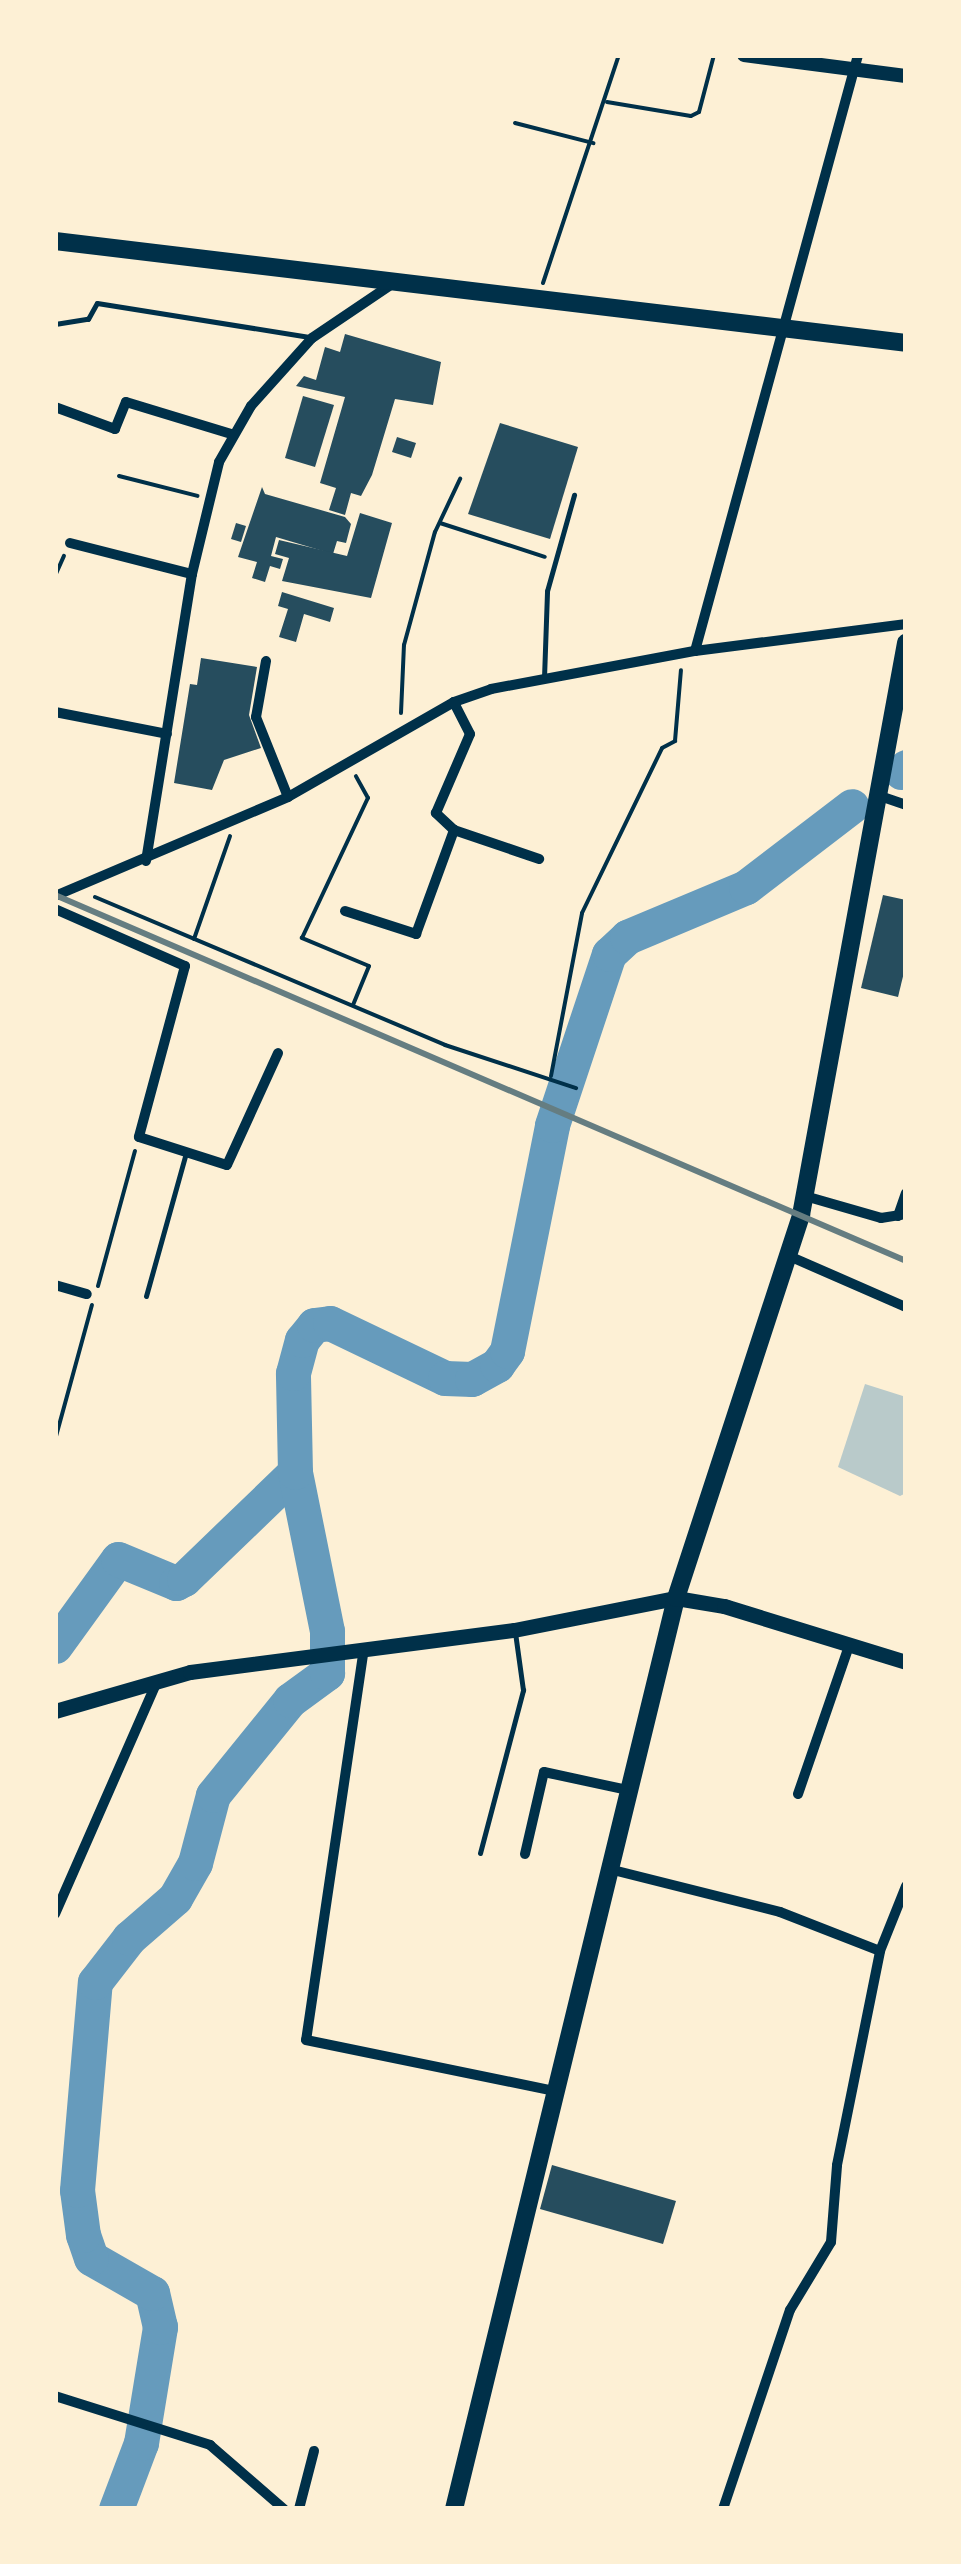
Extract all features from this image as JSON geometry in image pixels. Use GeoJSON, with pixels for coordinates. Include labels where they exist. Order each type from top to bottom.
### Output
{"type":"FeatureCollection","features":[{"type":"Feature","properties":{"kind":"highway"},"geometry":{"type":"LineString","coordinates":[[55,241],[785,332],[906,343]]}},
{"type":"Feature","properties":{"kind":"highway"},"geometry":{"type":"LineString","coordinates":[[454,2509],[676,1598],[789,1256],[805,1196],[906,643]]}},
{"type":"Feature","properties":{"kind":"main road"},"geometry":{"type":"LineString","coordinates":[[55,1711],[157,1682],[318,1652],[514,1630],[676,1598],[724,1606],[906,1662]]}},
{"type":"Feature","properties":{"kind":"street"},"geometry":{"type":"LineString","coordinates":[[744,55],[858,62],[906,76]]}},
{"type":"Feature","properties":{"kind":"street"},"geometry":{"type":"LineString","coordinates":[[694,651],[858,62]]}},
{"type":"Feature","properties":{"kind":"street"},"geometry":{"type":"LineString","coordinates":[[146,861],[207,498],[231,434],[312,338],[394,284]]}},
{"type":"Feature","properties":{"kind":"street"},"geometry":{"type":"LineString","coordinates":[[55,406],[115,429],[126,402],[231,434]]}},
{"type":"Feature","properties":{"kind":"street"},"geometry":{"type":"LineString","coordinates":[[70,544],[192,574]]}},
{"type":"Feature","properties":{"kind":"street"},"geometry":{"type":"LineString","coordinates":[[55,896],[146,861],[288,797],[454,702],[544,679],[694,651],[906,624]]}},
{"type":"Feature","properties":{"kind":"street"},"geometry":{"type":"LineString","coordinates":[[266,661],[256,717],[288,797]]}},
{"type":"Feature","properties":{"kind":"street"},"geometry":{"type":"LineString","coordinates":[[454,702],[470,734],[436,813],[454,830],[538,859]]}},
{"type":"Feature","properties":{"kind":"street"},"geometry":{"type":"LineString","coordinates":[[55,712],[167,734]]}},
{"type":"Feature","properties":{"kind":"street"},"geometry":{"type":"LineString","coordinates":[[877,795],[906,805]]}},
{"type":"Feature","properties":{"kind":"street"},"geometry":{"type":"LineString","coordinates":[[345,912],[416,934],[454,830]]}},
{"type":"Feature","properties":{"kind":"street"},"geometry":{"type":"LineString","coordinates":[[55,909],[185,966],[138,1138],[226,1165],[278,1053]]}},
{"type":"Feature","properties":{"kind":"street"},"geometry":{"type":"LineString","coordinates":[[805,1196],[881,1218],[902,1215],[906,1193]]}},
{"type":"Feature","properties":{"kind":"street"},"geometry":{"type":"LineString","coordinates":[[789,1256],[906,1307]]}},
{"type":"Feature","properties":{"kind":"street"},"geometry":{"type":"LineString","coordinates":[[55,1285],[86,1294]]}},
{"type":"Feature","properties":{"kind":"street"},"geometry":{"type":"LineString","coordinates":[[798,1794],[848,1646]]}},
{"type":"Feature","properties":{"kind":"street"},"geometry":{"type":"LineString","coordinates":[[364,1647],[306,2040],[554,2091]]}},
{"type":"Feature","properties":{"kind":"street"},"geometry":{"type":"LineString","coordinates":[[55,1914],[157,1682]]}},
{"type":"Feature","properties":{"kind":"street"},"geometry":{"type":"LineString","coordinates":[[525,1854],[544,1772],[627,1790]]}},
{"type":"Feature","properties":{"kind":"street"},"geometry":{"type":"LineString","coordinates":[[608,1869],[780,1912],[880,1951]]}},
{"type":"Feature","properties":{"kind":"street"},"geometry":{"type":"LineString","coordinates":[[724,2509],[790,2310],[831,2242],[836,2165],[880,1951],[906,1886]]}},
{"type":"Feature","properties":{"kind":"street"},"geometry":{"type":"LineString","coordinates":[[55,2396],[160,2427],[230,2456],[284,2509]]}},
{"type":"Feature","properties":{"kind":"street"},"geometry":{"type":"LineString","coordinates":[[298,2509],[314,2451]]}},
{"type":"Feature","properties":{"kind":"lane"},"geometry":{"type":"LineString","coordinates":[[55,324],[88,319],[97,304],[312,338]]}},
{"type":"Feature","properties":{"kind":"lane"},"geometry":{"type":"LineString","coordinates":[[544,679],[545,610],[574,495]]}},
{"type":"Feature","properties":{"kind":"lane"},"geometry":{"type":"LineString","coordinates":[[146,1296],[186,1153]]}},
{"type":"Feature","properties":{"kind":"lane"},"geometry":{"type":"LineString","coordinates":[[480,1853],[523,1690],[514,1630]]}},
{"type":"Feature","properties":{"kind":"path"},"geometry":{"type":"LineString","coordinates":[[536,301],[607,102],[619,55]]}},
{"type":"Feature","properties":{"kind":"path"},"geometry":{"type":"LineString","coordinates":[[607,102],[691,116],[698,112],[714,55]]}},
{"type":"Feature","properties":{"kind":"path"},"geometry":{"type":"LineString","coordinates":[[515,123],[593,143]]}},
{"type":"Feature","properties":{"kind":"path"},"geometry":{"type":"LineString","coordinates":[[119,476],[207,498]]}},
{"type":"Feature","properties":{"kind":"path"},"geometry":{"type":"LineString","coordinates":[[409,728],[398,709],[398,684],[440,524],[460,479]]}},
{"type":"Feature","properties":{"kind":"path"},"geometry":{"type":"LineString","coordinates":[[440,524],[555,560]]}},
{"type":"Feature","properties":{"kind":"path"},"geometry":{"type":"LineString","coordinates":[[55,576],[70,544]]}},
{"type":"Feature","properties":{"kind":"path"},"geometry":{"type":"LineString","coordinates":[[550,1076],[582,913],[662,748],[674,740],[682,698],[678,654]]}},
{"type":"Feature","properties":{"kind":"path"},"geometry":{"type":"LineString","coordinates":[[348,764],[368,798],[302,938],[370,966],[352,1007]]}},
{"type":"Feature","properties":{"kind":"path"},"geometry":{"type":"LineString","coordinates":[[194,939],[235,822]]}},
{"type":"Feature","properties":{"kind":"path"},"geometry":{"type":"LineString","coordinates":[[74,887],[444,1045],[550,1076],[576,1088]]}},
{"type":"Feature","properties":{"kind":"shaded area"},"geometry":{"type":"Polygon","coordinates":[[[865,1384],[906,1397],[906,1493],[900,1496],[838,1467],[865,1384]]]}},
{"type":"Feature","properties":{"kind":"building"},"geometry":{"type":"Polygon","coordinates":[[[345,334],[441,362],[433,405],[395,399],[372,475],[361,496],[351,493],[345,515],[329,510],[336,488],[320,483],[345,397],[296,386],[304,376],[316,380],[325,347],[340,352],[345,334]]]}},
{"type":"Feature","properties":{"kind":"building"},"geometry":{"type":"Polygon","coordinates":[[[303,396],[334,405],[315,467],[285,458],[303,396]]]}},
{"type":"Feature","properties":{"kind":"building"},"geometry":{"type":"Polygon","coordinates":[[[500,423],[578,447],[550,539],[468,514],[500,423]]]}},
{"type":"Feature","properties":{"kind":"building"},"geometry":{"type":"Polygon","coordinates":[[[397,437],[416,443],[411,458],[392,452],[397,437]]]}},
{"type":"Feature","properties":{"kind":"building"},"geometry":{"type":"Polygon","coordinates":[[[262,487],[265,494],[345,517],[351,524],[346,543],[337,541],[333,554],[276,537],[271,556],[283,559],[280,569],[270,566],[265,582],[252,578],[257,562],[238,557],[262,487]]]}},
{"type":"Feature","properties":{"kind":"building"},"geometry":{"type":"Polygon","coordinates":[[[360,513],[392,523],[371,598],[282,581],[289,558],[275,554],[279,540],[347,556],[360,513]]]}},
{"type":"Feature","properties":{"kind":"building"},"geometry":{"type":"Polygon","coordinates":[[[236,523],[246,526],[241,542],[231,539],[236,523]]]}},
{"type":"Feature","properties":{"kind":"building"},"geometry":{"type":"Polygon","coordinates":[[[282,592],[334,608],[330,622],[304,614],[296,642],[279,637],[288,609],[278,606],[282,592]]]}},
{"type":"Feature","properties":{"kind":"building"},"geometry":{"type":"Polygon","coordinates":[[[201,658],[257,667],[249,715],[261,748],[224,760],[212,790],[174,783],[190,684],[197,685],[201,658]]]}},
{"type":"Feature","properties":{"kind":"building"},"geometry":{"type":"Polygon","coordinates":[[[883,895],[906,900],[906,964],[898,997],[861,988],[883,895]]]}},
{"type":"Feature","properties":{"kind":"building"},"geometry":{"type":"Polygon","coordinates":[[[552,2165],[676,2201],[663,2244],[540,2209],[552,2165]]]}},
{"type":"Feature","properties":{"kind":"waterway"},"geometry":{"type":"LineString","coordinates":[[901,772],[906,767]]}},
{"type":"Feature","properties":{"kind":"waterway"},"geometry":{"type":"LineString","coordinates":[[116,2509],[141,2443],[160,2327],[152,2293],[91,2258],[83,2235],[77,2190],[95,1982],[129,1938],[175,1898],[195,1863],[213,1795],[290,1700],[327,1673],[327,1631],[295,1472],[293,1373],[302,1340],[314,1325],[330,1323],[445,1378],[472,1379],[497,1365],[507,1351],[552,1125],[609,954],[627,937],[746,887],[852,806]]}},
{"type":"Feature","properties":{"kind":"waterway"},"geometry":{"type":"LineString","coordinates":[[55,1646],[118,1559],[176,1583],[295,1472]]}},
{"type":"Feature","properties":{"kind":"railway"},"geometry":{"type":"LineString","coordinates":[[55,895],[906,1261]]}}]}
